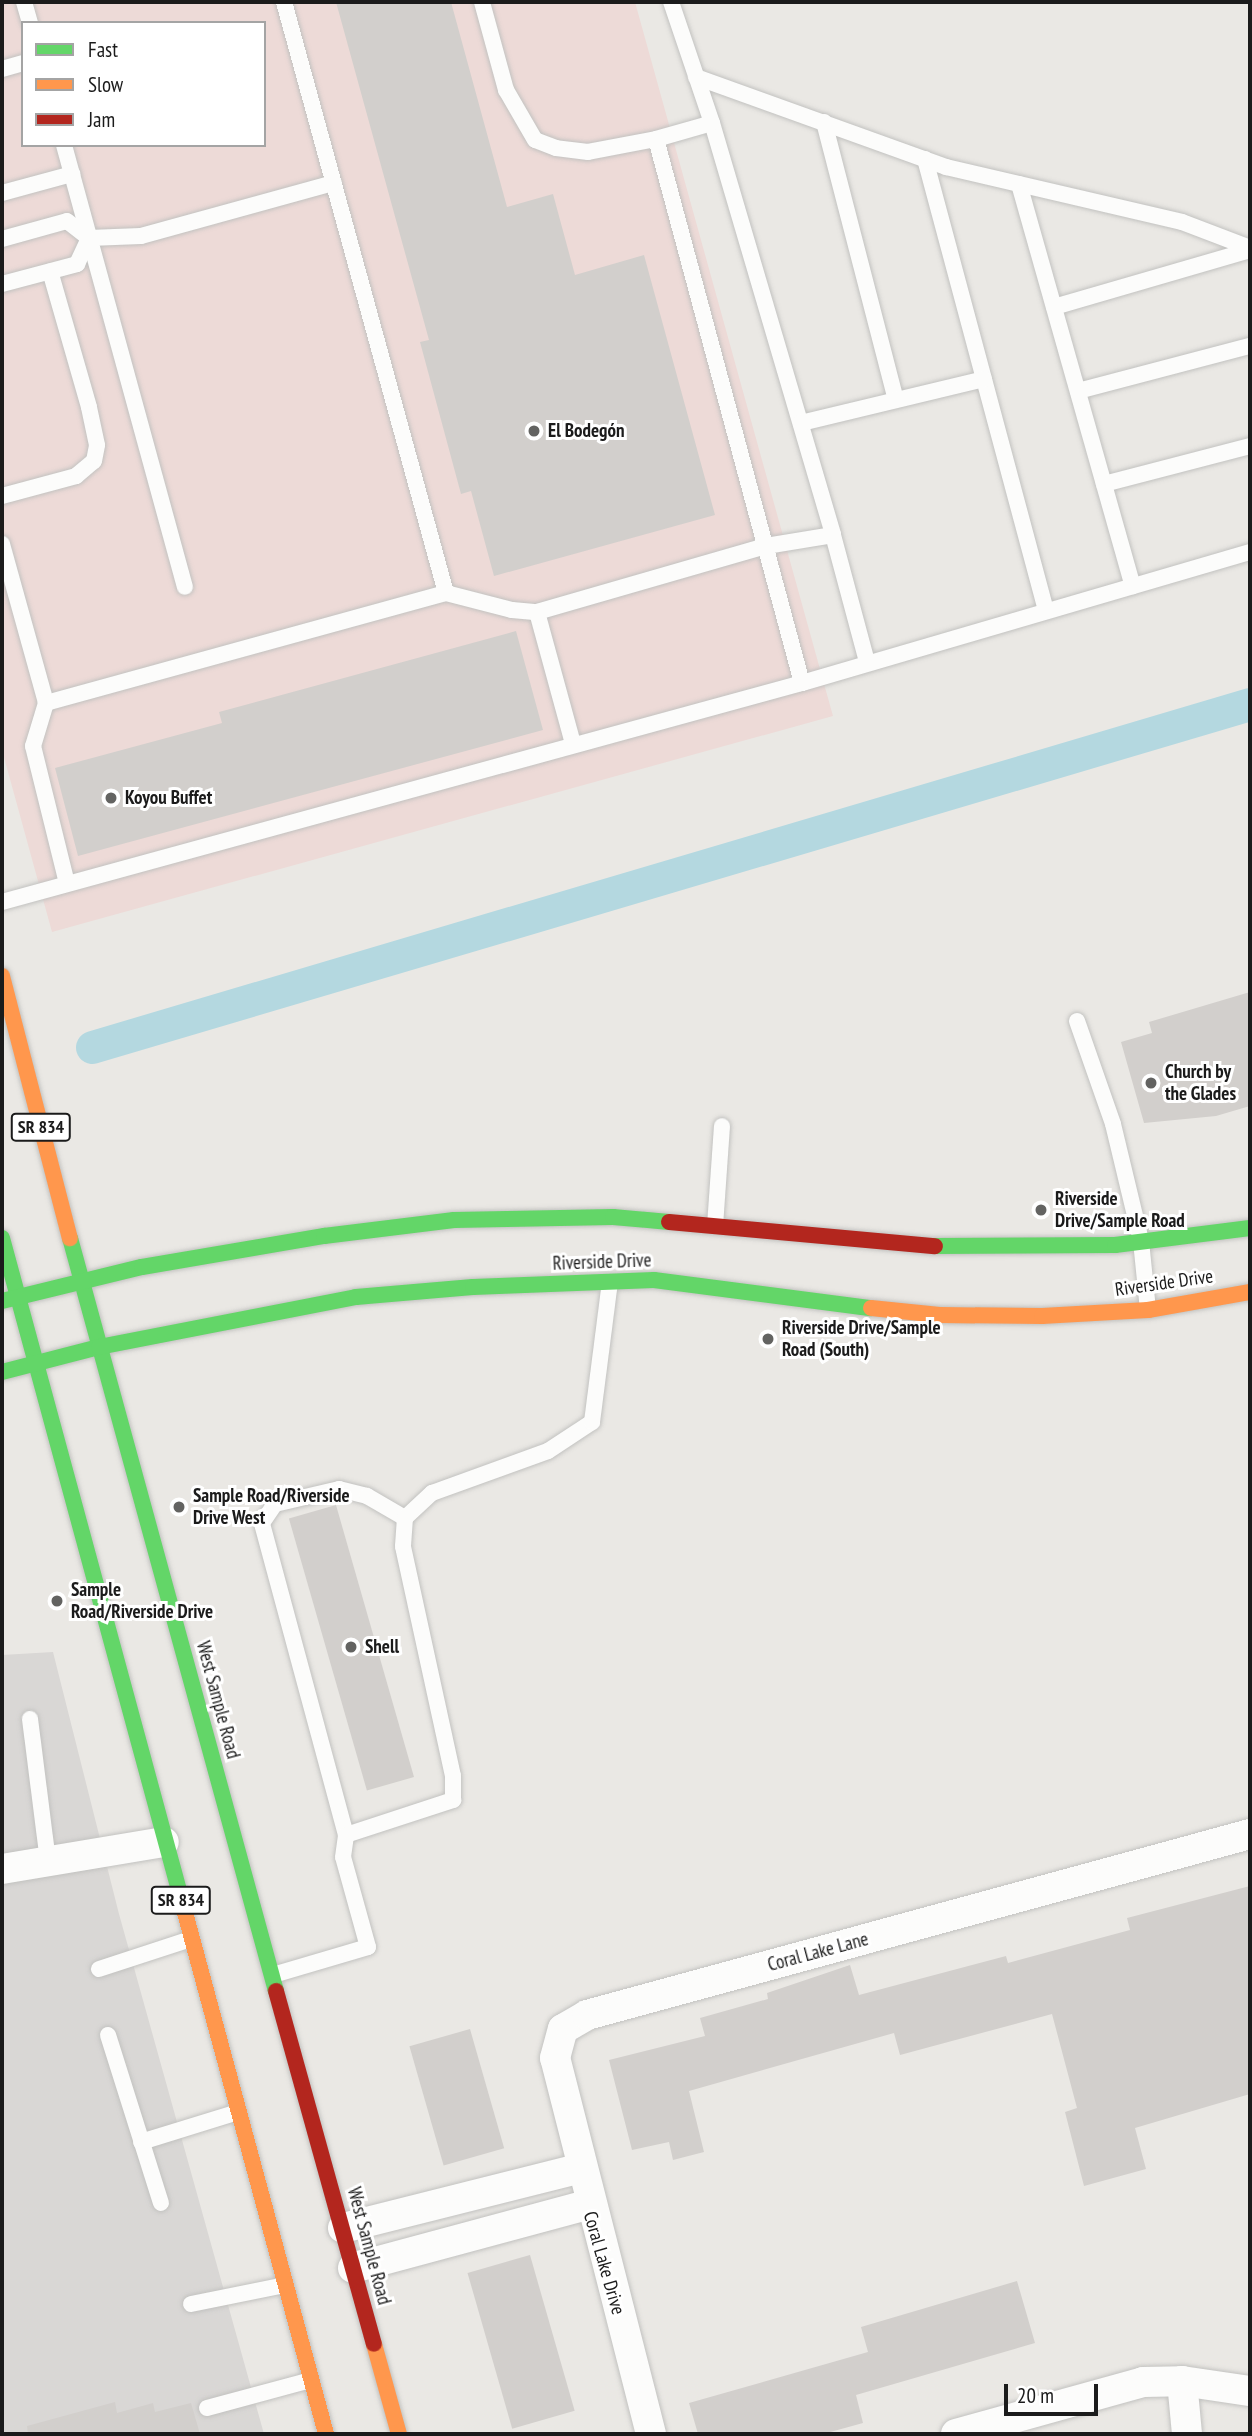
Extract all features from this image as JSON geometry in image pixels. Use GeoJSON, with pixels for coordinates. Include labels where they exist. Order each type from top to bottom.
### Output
{"type":"FeatureCollection","features":[{"type":"Feature","properties":{"kind":"main road","name":"West Sample Road"},"geometry":{"type":"LineString","coordinates":[[2,976],[99,1347],[398,2434]]}},
{"type":"Feature","properties":{"kind":"main road","name":"Riverside Drive"},"geometry":{"type":"LineString","coordinates":[[2,1301],[81,1279],[324,1236],[454,1220],[613,1217],[876,1243],[992,1249],[1140,1241],[1250,1228]]}},
{"type":"Feature","properties":{"kind":"main road","name":"SR 834"},"geometry":{"type":"LineString","coordinates":[[2,1238],[326,2434]]}},
{"type":"Feature","properties":{"kind":"main road","name":"Riverside Drive"},"geometry":{"type":"LineString","coordinates":[[2,1372],[38,1365],[99,1347],[356,1297],[654,1280],[747,1295],[940,1315],[1042,1317],[1148,1310],[1250,1292]]}},
{"type":"Feature","properties":{"kind":"street","name":"Coral Lake Lane"},"geometry":{"type":"LineString","coordinates":[[590,2204],[555,2058],[562,2029],[587,2015],[1250,1834]]}},
{"type":"Feature","properties":{"kind":"street"},"geometry":{"type":"LineString","coordinates":[[2,1869],[164,1842]]}},
{"type":"Feature","properties":{"kind":"street"},"geometry":{"type":"LineString","coordinates":[[343,2228],[582,2168]]}},
{"type":"Feature","properties":{"kind":"street","name":"Coral Lake Drive"},"geometry":{"type":"LineString","coordinates":[[354,2268],[590,2204],[651,2434]]}},
{"type":"Feature","properties":{"kind":"street"},"geometry":{"type":"LineString","coordinates":[[1182,2381],[1187,2434]]}},
{"type":"Feature","properties":{"kind":"street"},"geometry":{"type":"LineString","coordinates":[[956,2434],[1143,2382],[1182,2381],[1250,2391]]}},
{"type":"Feature","properties":{"kind":"lane"},"geometry":{"type":"LineString","coordinates":[[24,2],[29,21]]}},
{"type":"Feature","properties":{"kind":"lane"},"geometry":{"type":"LineString","coordinates":[[284,2],[446,593]]}},
{"type":"Feature","properties":{"kind":"lane"},"geometry":{"type":"LineString","coordinates":[[482,2],[506,90],[535,140],[556,148],[588,152],[656,139],[712,122]]}},
{"type":"Feature","properties":{"kind":"lane"},"geometry":{"type":"LineString","coordinates":[[671,2],[712,122],[801,423],[867,662]]}},
{"type":"Feature","properties":{"kind":"lane"},"geometry":{"type":"LineString","coordinates":[[2,69],[21,64]]}},
{"type":"Feature","properties":{"kind":"lane"},"geometry":{"type":"LineString","coordinates":[[696,77],[925,159],[1182,222],[1250,249]]}},
{"type":"Feature","properties":{"kind":"lane"},"geometry":{"type":"LineString","coordinates":[[824,122],[896,400]]}},
{"type":"Feature","properties":{"kind":"lane"},"geometry":{"type":"LineString","coordinates":[[656,139],[802,682]]}},
{"type":"Feature","properties":{"kind":"lane"},"geometry":{"type":"LineString","coordinates":[[65,147],[185,587]]}},
{"type":"Feature","properties":{"kind":"lane"},"geometry":{"type":"LineString","coordinates":[[925,159],[1046,611]]}},
{"type":"Feature","properties":{"kind":"lane"},"geometry":{"type":"LineString","coordinates":[[2,193],[72,174]]}},
{"type":"Feature","properties":{"kind":"lane"},"geometry":{"type":"LineString","coordinates":[[2,239],[67,221],[89,238],[141,236],[334,183]]}},
{"type":"Feature","properties":{"kind":"lane"},"geometry":{"type":"LineString","coordinates":[[1019,184],[1133,586]]}},
{"type":"Feature","properties":{"kind":"lane"},"geometry":{"type":"LineString","coordinates":[[2,285],[77,264],[89,238]]}},
{"type":"Feature","properties":{"kind":"lane"},"geometry":{"type":"LineString","coordinates":[[1054,307],[1250,249]]}},
{"type":"Feature","properties":{"kind":"lane"},"geometry":{"type":"LineString","coordinates":[[2,496],[76,476],[94,461],[97,445],[89,407],[50,271]]}},
{"type":"Feature","properties":{"kind":"lane"},"geometry":{"type":"LineString","coordinates":[[1078,391],[1250,346]]}},
{"type":"Feature","properties":{"kind":"lane"},"geometry":{"type":"LineString","coordinates":[[801,423],[984,379]]}},
{"type":"Feature","properties":{"kind":"lane"},"geometry":{"type":"LineString","coordinates":[[1104,484],[1250,446]]}},
{"type":"Feature","properties":{"kind":"lane"},"geometry":{"type":"LineString","coordinates":[[46,703],[446,593],[512,610],[537,612],[766,546],[833,535]]}},
{"type":"Feature","properties":{"kind":"lane"},"geometry":{"type":"LineString","coordinates":[[2,544],[46,703],[33,746],[67,883]]}},
{"type":"Feature","properties":{"kind":"lane"},"geometry":{"type":"LineString","coordinates":[[2,902],[802,682],[1250,552]]}},
{"type":"Feature","properties":{"kind":"lane"},"geometry":{"type":"LineString","coordinates":[[537,612],[573,744]]}},
{"type":"Feature","properties":{"kind":"lane"},"geometry":{"type":"LineString","coordinates":[[1077,1021],[1113,1124],[1140,1241],[1148,1310]]}},
{"type":"Feature","properties":{"kind":"lane"},"geometry":{"type":"LineString","coordinates":[[715,1226],[722,1126]]}},
{"type":"Feature","properties":{"kind":"lane"},"geometry":{"type":"LineString","coordinates":[[346,1835],[453,1800],[453,1776],[403,1546],[405,1518],[432,1493],[548,1451],[592,1422],[610,1282]]}},
{"type":"Feature","properties":{"kind":"lane"},"geometry":{"type":"LineString","coordinates":[[273,1975],[368,1947],[344,1857],[346,1835],[262,1523],[275,1504],[339,1489],[367,1496],[405,1518]]}},
{"type":"Feature","properties":{"kind":"lane"},"geometry":{"type":"LineString","coordinates":[[30,1718],[48,1861]]}},
{"type":"Feature","properties":{"kind":"lane"},"geometry":{"type":"LineString","coordinates":[[99,1969],[191,1939]]}},
{"type":"Feature","properties":{"kind":"lane"},"geometry":{"type":"LineString","coordinates":[[108,2035],[160,2203]]}},
{"type":"Feature","properties":{"kind":"lane"},"geometry":{"type":"LineString","coordinates":[[141,2142],[238,2112]]}},
{"type":"Feature","properties":{"kind":"lane"},"geometry":{"type":"LineString","coordinates":[[191,2304],[285,2285]]}},
{"type":"Feature","properties":{"kind":"lane"},"geometry":{"type":"LineString","coordinates":[[207,2408],[311,2380]]}},
{"type":"Feature","properties":{"kind":"shaded area"},"geometry":{"type":"Polygon","coordinates":[[[2,2],[635,2],[833,716],[52,932],[2,750],[2,2]]]}},
{"type":"Feature","properties":{"kind":"shaded area"},"geometry":{"type":"Polygon","coordinates":[[[53,1652],[119,1914],[264,2434],[2,2434],[2,1655],[53,1652]]]}},
{"type":"Feature","properties":{"kind":"building"},"geometry":{"type":"Polygon","coordinates":[[[336,2],[451,2],[507,207],[553,194],[575,275],[644,255],[715,515],[494,576],[471,491],[461,494],[420,342],[429,340],[336,2]]]}},
{"type":"Feature","properties":{"kind":"building"},"geometry":{"type":"Polygon","coordinates":[[[516,631],[543,730],[78,856],[55,768],[222,723],[219,712],[516,631]]]}},
{"type":"Feature","properties":{"kind":"building"},"geometry":{"type":"Polygon","coordinates":[[[1250,992],[1250,1106],[1216,1116],[1144,1123],[1121,1042],[1152,1033],[1149,1022],[1250,992]]]}},
{"type":"Feature","properties":{"kind":"building","name":"Shell"},"geometry":{"type":"Polygon","coordinates":[[[336,1505],[414,1777],[367,1791],[289,1519],[336,1505]]]}},
{"type":"Feature","properties":{"kind":"building"},"geometry":{"type":"Polygon","coordinates":[[[1250,1886],[1250,2094],[1135,2128],[1146,2169],[1084,2186],[1065,2112],[1077,2108],[1052,2014],[900,2055],[894,2033],[689,2091],[704,2152],[673,2160],[669,2142],[632,2150],[609,2060],[705,2036],[700,2018],[768,1999],[767,1993],[850,1965],[859,1995],[1006,1956],[1008,1963],[1130,1930],[1127,1918],[1250,1886]]]}},
{"type":"Feature","properties":{"kind":"building"},"geometry":{"type":"Polygon","coordinates":[[[470,2029],[504,2148],[444,2166],[409,2046],[470,2029]]]}},
{"type":"Feature","properties":{"kind":"building"},"geometry":{"type":"Polygon","coordinates":[[[530,2255],[575,2411],[512,2429],[468,2273],[530,2255]]]}},
{"type":"Feature","properties":{"kind":"building"},"geometry":{"type":"Polygon","coordinates":[[[1017,2281],[1035,2343],[856,2395],[863,2423],[823,2434],[698,2434],[689,2403],[868,2352],[861,2327],[1017,2281]]]}},
{"type":"Feature","properties":{"kind":"building"},"geometry":{"type":"Polygon","coordinates":[[[115,2402],[117,2413],[153,2403],[155,2412],[191,2403],[200,2434],[28,2434],[27,2426],[115,2402]]]}},
{"type":"Feature","properties":{"kind":"waterway"},"geometry":{"type":"LineString","coordinates":[[92,1047],[1250,704]]}},
{"type":"Feature","properties":{"kind":"traffic: fast"},"geometry":{"type":"LineString","coordinates":[[2,1301],[142,1267],[324,1236],[454,1220],[613,1217],[669,1222]]}},
{"type":"Feature","properties":{"kind":"traffic: fast"},"geometry":{"type":"LineString","coordinates":[[935,1246],[1115,1245],[1250,1228]]}},
{"type":"Feature","properties":{"kind":"traffic: fast"},"geometry":{"type":"LineString","coordinates":[[2,1238],[184,1909]]}},
{"type":"Feature","properties":{"kind":"traffic: fast"},"geometry":{"type":"LineString","coordinates":[[70,1238],[276,1991]]}},
{"type":"Feature","properties":{"kind":"traffic: fast"},"geometry":{"type":"LineString","coordinates":[[2,1372],[99,1347],[356,1297],[473,1287],[654,1280],[871,1308]]}},
{"type":"Feature","properties":{"kind":"traffic: slow"},"geometry":{"type":"LineString","coordinates":[[2,976],[70,1238]]}},
{"type":"Feature","properties":{"kind":"traffic: slow"},"geometry":{"type":"LineString","coordinates":[[871,1308],[940,1315],[1042,1316],[1148,1310],[1250,1292]]}},
{"type":"Feature","properties":{"kind":"traffic: slow"},"geometry":{"type":"LineString","coordinates":[[184,1909],[326,2434]]}},
{"type":"Feature","properties":{"kind":"traffic: slow"},"geometry":{"type":"LineString","coordinates":[[374,2344],[399,2434]]}},
{"type":"Feature","properties":{"kind":"traffic: jam"},"geometry":{"type":"LineString","coordinates":[[669,1222],[935,1246]]}},
{"type":"Feature","properties":{"kind":"traffic: jam"},"geometry":{"type":"LineString","coordinates":[[276,1991],[374,2344]]}},
{"type":"Feature","properties":{"kind":"place","name":"El Bodegón"},"geometry":{"type":"Point","coordinates":[534,431]}},
{"type":"Feature","properties":{"kind":"place","name":"Koyou Buffet"},"geometry":{"type":"Point","coordinates":[111,798]}},
{"type":"Feature","properties":{"kind":"place","name":"Church by the Glades"},"geometry":{"type":"Point","coordinates":[1151,1083]}},
{"type":"Feature","properties":{"kind":"place","name":"Riverside Drive/Sample Road"},"geometry":{"type":"Point","coordinates":[1041,1210]}},
{"type":"Feature","properties":{"kind":"place","name":"Riverside Drive/Sample Road (South)"},"geometry":{"type":"Point","coordinates":[768,1339]}},
{"type":"Feature","properties":{"kind":"place","name":"Sample Road/Riverside Drive West"},"geometry":{"type":"Point","coordinates":[179,1507]}},
{"type":"Feature","properties":{"kind":"place","name":"Sample Road/Riverside Drive"},"geometry":{"type":"Point","coordinates":[57,1601]}},
{"type":"Feature","properties":{"kind":"place","name":"Shell"},"geometry":{"type":"Point","coordinates":[351,1647]}}]}
